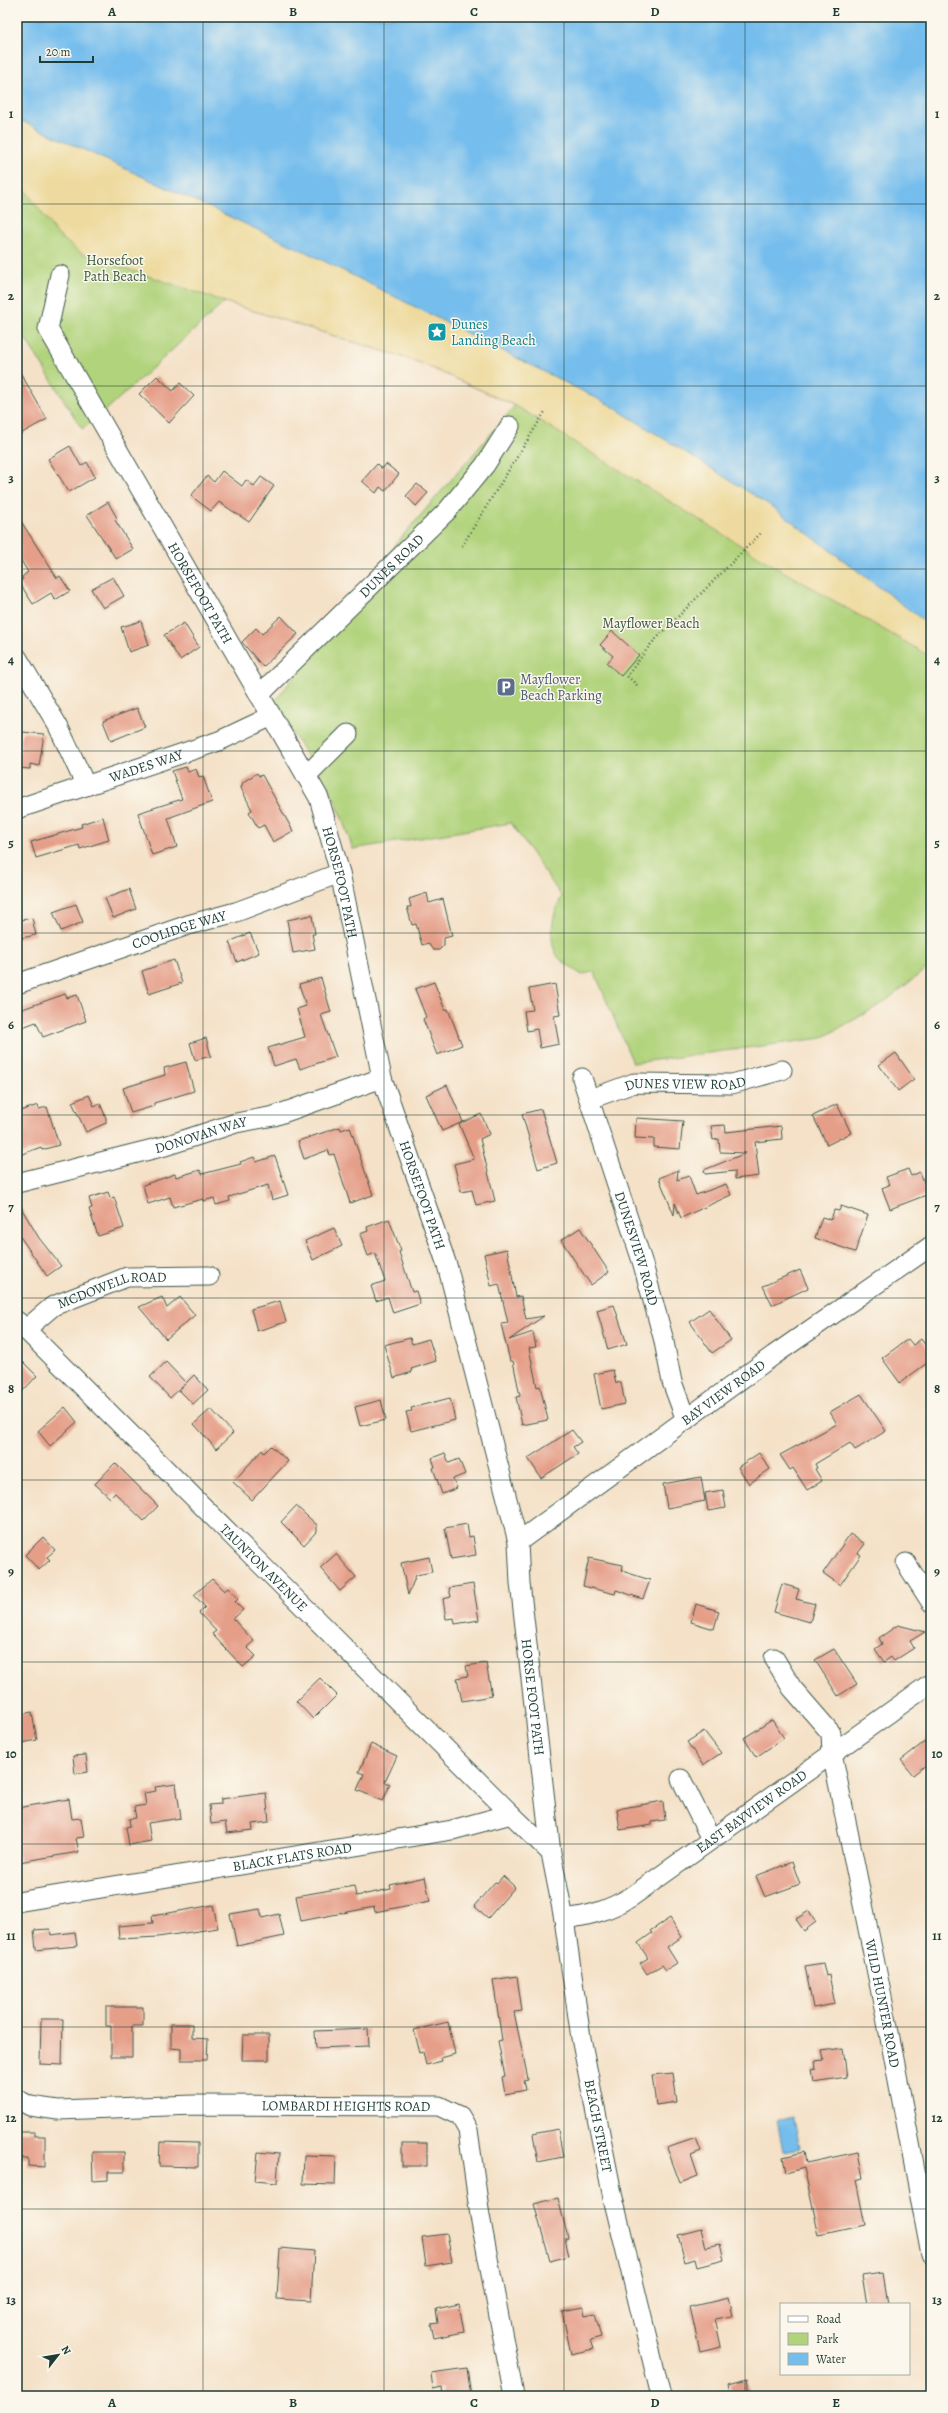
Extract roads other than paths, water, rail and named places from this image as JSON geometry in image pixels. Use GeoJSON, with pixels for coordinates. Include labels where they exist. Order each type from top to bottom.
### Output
{"type":"FeatureCollection","features":[{"type":"Feature","properties":{"kind":"street","name":"HORSEFOOT PATH"},"geometry":{"type":"LineString","coordinates":[[60,275],[48,329],[319,798],[340,873],[382,1078],[447,1265],[518,1542]]}},
{"type":"Feature","properties":{"kind":"street","name":"DUNES ROAD"},"geometry":{"type":"LineString","coordinates":[[259,695],[447,511],[485,465],[510,426]]}},
{"type":"Feature","properties":{"kind":"street"},"geometry":{"type":"LineString","coordinates":[[17,657],[58,726],[86,786]]}},
{"type":"Feature","properties":{"kind":"street","name":"WADES WAY"},"geometry":{"type":"LineString","coordinates":[[17,809],[219,741],[272,716]]}},
{"type":"Feature","properties":{"kind":"street"},"geometry":{"type":"LineString","coordinates":[[306,776],[348,734]]}},
{"type":"Feature","properties":{"kind":"street","name":"COOLIDGE WAY"},"geometry":{"type":"LineString","coordinates":[[17,984],[188,925],[236,912],[340,873]]}},
{"type":"Feature","properties":{"kind":"street","name":"DUNES VIEW ROAD"},"geometry":{"type":"LineString","coordinates":[[590,1099],[634,1083],[732,1084],[782,1070]]}},
{"type":"Feature","properties":{"kind":"street","name":"DONOVAN WAY"},"geometry":{"type":"LineString","coordinates":[[17,1183],[165,1146],[236,1123],[274,1116],[382,1078]]}},
{"type":"Feature","properties":{"kind":"street","name":"DUNESVIEW ROAD"},"geometry":{"type":"LineString","coordinates":[[582,1078],[644,1268],[672,1382],[686,1420]]}},
{"type":"Feature","properties":{"kind":"street","name":"BAY VIEW ROAD"},"geometry":{"type":"LineString","coordinates":[[518,1542],[686,1420],[931,1246]]}},
{"type":"Feature","properties":{"kind":"street","name":"MCDOWELL ROAD"},"geometry":{"type":"LineString","coordinates":[[21,1326],[53,1306],[127,1277],[209,1276]]}},
{"type":"Feature","properties":{"kind":"street","name":"TAUNTON AVENUE"},"geometry":{"type":"LineString","coordinates":[[21,1326],[511,1814]]}},
{"type":"Feature","properties":{"kind":"street","name":"HORSE FOOT PATH"},"geometry":{"type":"LineString","coordinates":[[518,1542],[520,1583],[551,1853]]}},
{"type":"Feature","properties":{"kind":"street"},"geometry":{"type":"LineString","coordinates":[[906,1563],[931,1602]]}},
{"type":"Feature","properties":{"kind":"street","name":"WILD HUNTER ROAD"},"geometry":{"type":"LineString","coordinates":[[774,1658],[792,1688],[831,1733],[832,1752],[886,2017],[931,2254]]}},
{"type":"Feature","properties":{"kind":"street","name":"EAST BAYVIEW ROAD"},"geometry":{"type":"LineString","coordinates":[[564,1919],[587,1917],[618,1905],[931,1683]]}},
{"type":"Feature","properties":{"kind":"street"},"geometry":{"type":"LineString","coordinates":[[681,1779],[711,1839]]}},
{"type":"Feature","properties":{"kind":"street"},"geometry":{"type":"LineString","coordinates":[[511,1814],[551,1853]]}},
{"type":"Feature","properties":{"kind":"street","name":"BLACK FLATS ROAD"},"geometry":{"type":"LineString","coordinates":[[17,1902],[452,1830],[511,1814]]}},
{"type":"Feature","properties":{"kind":"street","name":"BEACH STREET"},"geometry":{"type":"LineString","coordinates":[[551,1853],[564,1919],[581,2038],[599,2138],[661,2396]]}},
{"type":"Feature","properties":{"kind":"street","name":"LOMBARDI HEIGHTS ROAD"},"geometry":{"type":"LineString","coordinates":[[17,2099],[30,2106],[58,2110],[194,2104],[439,2106],[460,2116],[468,2130],[480,2216],[514,2396]]}},
{"type":"Feature","properties":{"kind":"water"},"geometry":{"type":"Polygon","coordinates":[[[17,17],[931,17],[931,626],[771,506],[610,405],[304,251],[17,119],[17,17]]]}},
{"type":"Feature","properties":{"kind":"water"},"geometry":{"type":"Polygon","coordinates":[[[793,2116],[800,2148],[783,2151],[777,2120],[793,2116]]]}},
{"type":"Feature","properties":{"kind":"place","name":"Dunes Landing Beach"},"geometry":{"type":"Point","coordinates":[437,332]}},
{"type":"Feature","properties":{"kind":"place","name":"Mayflower Beach Parking"},"geometry":{"type":"Point","coordinates":[506,687]}},
{"type":"Feature","properties":{"kind":"park label","name":"Horsefoot Path Beach"},"geometry":{"type":"Point","coordinates":[115,268]}},
{"type":"Feature","properties":{"kind":"park label","name":"Mayflower Beach"},"geometry":{"type":"Point","coordinates":[651,623]}}]}
